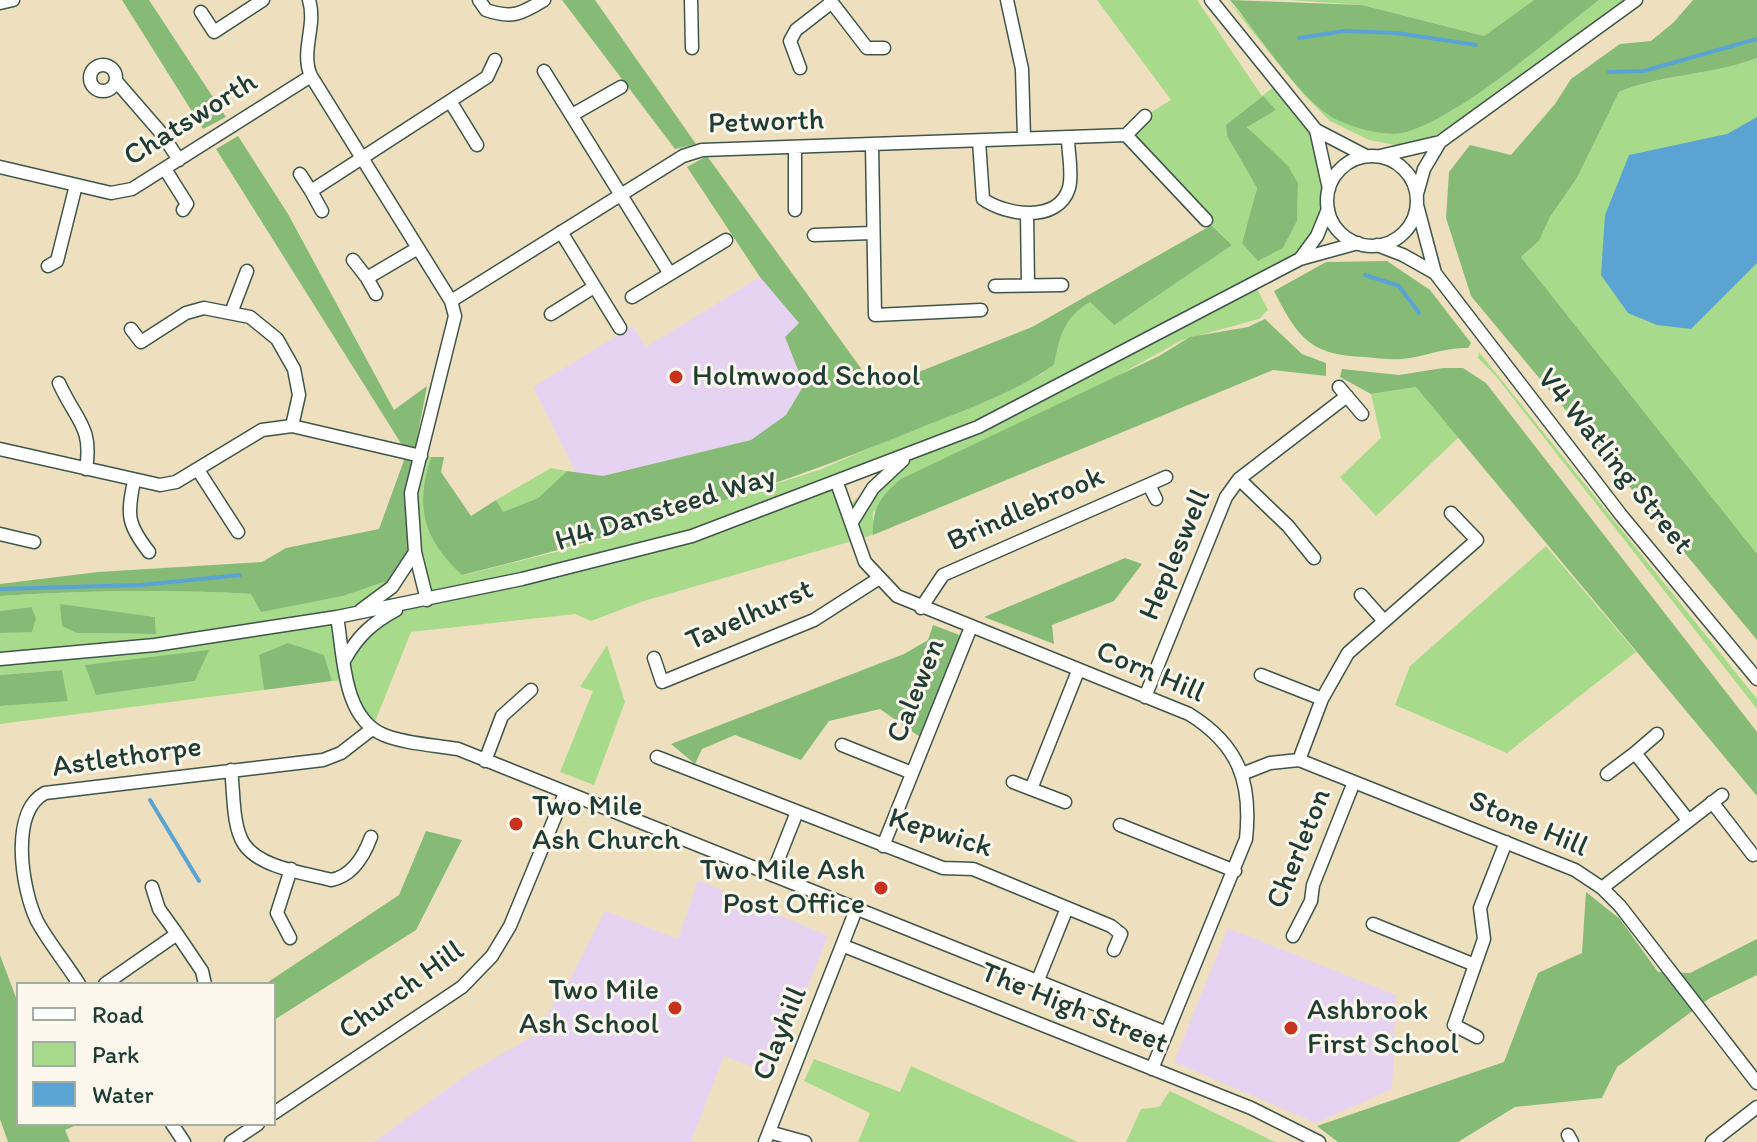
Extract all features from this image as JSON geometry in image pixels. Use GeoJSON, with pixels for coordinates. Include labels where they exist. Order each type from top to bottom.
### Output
{"type":"FeatureCollection","features":[{"type":"Feature","properties":{"kind":"street"},"geometry":{"type":"LineString","coordinates":[[0,3],[13,0]]}},
{"type":"Feature","properties":{"kind":"street"},"geometry":{"type":"LineString","coordinates":[[201,12],[214,32],[263,0]]}},
{"type":"Feature","properties":{"kind":"street"},"geometry":{"type":"LineString","coordinates":[[309,0],[314,16],[305,62],[311,76],[451,301],[455,316],[450,347],[411,493],[415,552],[427,600]]}},
{"type":"Feature","properties":{"kind":"street"},"geometry":{"type":"LineString","coordinates":[[479,0],[486,10],[506,17],[517,17],[544,0]]}},
{"type":"Feature","properties":{"kind":"street"},"geometry":{"type":"LineString","coordinates":[[691,0],[692,48]]}},
{"type":"Feature","properties":{"kind":"street"},"geometry":{"type":"LineString","coordinates":[[1007,0],[1022,69],[1024,138]]}},
{"type":"Feature","properties":{"kind":"street"},"geometry":{"type":"LineString","coordinates":[[1211,0],[1316,130],[1329,189],[1328,209],[1338,230],[1358,243],[1377,245],[1404,232],[1417,200],[1424,169],[1440,142],[1636,0]]}},
{"type":"Feature","properties":{"kind":"street"},"geometry":{"type":"LineString","coordinates":[[800,68],[790,41],[796,30],[831,1],[867,48],[884,48]]}},
{"type":"Feature","properties":{"kind":"street"},"geometry":{"type":"LineString","coordinates":[[311,191],[487,77],[495,60]]}},
{"type":"Feature","properties":{"kind":"street"},"geometry":{"type":"LineString","coordinates":[[544,71],[670,274]]}},
{"type":"Feature","properties":{"kind":"street","name":"Chatsworth"},"geometry":{"type":"LineString","coordinates":[[0,167],[76,185],[121,192],[132,189],[311,76]]}},
{"type":"Feature","properties":{"kind":"street"},"geometry":{"type":"LineString","coordinates":[[116,81],[162,134],[179,160]]}},
{"type":"Feature","properties":{"kind":"street"},"geometry":{"type":"LineString","coordinates":[[572,115],[621,87]]}},
{"type":"Feature","properties":{"kind":"street"},"geometry":{"type":"LineString","coordinates":[[450,101],[477,145]]}},
{"type":"Feature","properties":{"kind":"street"},"geometry":{"type":"LineString","coordinates":[[1145,116],[1126,135],[1206,220]]}},
{"type":"Feature","properties":{"kind":"street"},"geometry":{"type":"LineString","coordinates":[[1316,130],[1405,169],[1417,200]]}},
{"type":"Feature","properties":{"kind":"street","name":"Petworth"},"geometry":{"type":"LineString","coordinates":[[451,301],[683,156],[702,150],[1126,135]]}},
{"type":"Feature","properties":{"kind":"street"},"geometry":{"type":"LineString","coordinates":[[979,141],[983,199],[1005,213],[1027,213],[1043,212],[1066,194],[1069,186],[1068,138]]}},
{"type":"Feature","properties":{"kind":"street"},"geometry":{"type":"LineString","coordinates":[[1329,189],[1342,167],[1373,156],[1440,142]]}},
{"type":"Feature","properties":{"kind":"street"},"geometry":{"type":"LineString","coordinates":[[872,145],[875,315],[981,310]]}},
{"type":"Feature","properties":{"kind":"street"},"geometry":{"type":"LineString","coordinates":[[795,147],[795,210]]}},
{"type":"Feature","properties":{"kind":"street"},"geometry":{"type":"LineString","coordinates":[[165,169],[189,207]]}},
{"type":"Feature","properties":{"kind":"street"},"geometry":{"type":"LineString","coordinates":[[300,174],[322,211]]}},
{"type":"Feature","properties":{"kind":"street"},"geometry":{"type":"LineString","coordinates":[[58,265],[76,185]]}},
{"type":"Feature","properties":{"kind":"street","name":"V4 Watling Street"},"geometry":{"type":"LineString","coordinates":[[1417,200],[1435,273]]}},
{"type":"Feature","properties":{"kind":"street","name":"H4 Dansteed Way"},"geometry":{"type":"LineString","coordinates":[[1300,259],[1317,236],[1328,209]]}},
{"type":"Feature","properties":{"kind":"street"},"geometry":{"type":"LineString","coordinates":[[1027,213],[1028,285]]}},
{"type":"Feature","properties":{"kind":"street"},"geometry":{"type":"LineString","coordinates":[[561,232],[620,328]]}},
{"type":"Feature","properties":{"kind":"street"},"geometry":{"type":"LineString","coordinates":[[814,235],[872,233]]}},
{"type":"Feature","properties":{"kind":"street"},"geometry":{"type":"LineString","coordinates":[[632,297],[726,240]]}},
{"type":"Feature","properties":{"kind":"street","name":"H4 Dansteed Way"},"geometry":{"type":"LineString","coordinates":[[0,659],[155,645],[337,617],[427,600],[692,536],[978,427],[1300,259],[1358,243]]}},
{"type":"Feature","properties":{"kind":"street","name":"V4 Watling Street"},"geometry":{"type":"LineString","coordinates":[[1377,245],[1435,273],[1621,515],[1757,679]]}},
{"type":"Feature","properties":{"kind":"street"},"geometry":{"type":"LineString","coordinates":[[367,278],[418,248]]}},
{"type":"Feature","properties":{"kind":"street"},"geometry":{"type":"LineString","coordinates":[[353,260],[376,294]]}},
{"type":"Feature","properties":{"kind":"street"},"geometry":{"type":"LineString","coordinates":[[231,313],[247,271]]}},
{"type":"Feature","properties":{"kind":"street"},"geometry":{"type":"LineString","coordinates":[[995,286],[1062,285]]}},
{"type":"Feature","properties":{"kind":"street"},"geometry":{"type":"LineString","coordinates":[[551,314],[594,287]]}},
{"type":"Feature","properties":{"kind":"street"},"geometry":{"type":"LineString","coordinates":[[131,329],[141,342],[186,313],[204,308],[250,317],[267,327],[294,369],[299,395],[292,426]]}},
{"type":"Feature","properties":{"kind":"street"},"geometry":{"type":"LineString","coordinates":[[59,383],[74,415],[87,431],[90,444],[86,469]]}},
{"type":"Feature","properties":{"kind":"street","name":"Hepleswell"},"geometry":{"type":"LineString","coordinates":[[1145,697],[1214,521],[1239,479],[1343,391],[1362,414]]}},
{"type":"Feature","properties":{"kind":"street"},"geometry":{"type":"LineString","coordinates":[[0,449],[160,485],[176,482],[262,430],[292,426],[421,456]]}},
{"type":"Feature","properties":{"kind":"street"},"geometry":{"type":"LineString","coordinates":[[852,522],[873,488],[907,456]]}},
{"type":"Feature","properties":{"kind":"street"},"geometry":{"type":"LineString","coordinates":[[198,470],[238,532]]}},
{"type":"Feature","properties":{"kind":"street","name":"Brindlebrook"},"geometry":{"type":"LineString","coordinates":[[921,608],[943,575],[1166,477]]}},
{"type":"Feature","properties":{"kind":"street","name":"Hepleswell"},"geometry":{"type":"LineString","coordinates":[[1239,479],[1288,526],[1314,558]]}},
{"type":"Feature","properties":{"kind":"street"},"geometry":{"type":"LineString","coordinates":[[134,481],[128,513],[135,535],[149,552]]}},
{"type":"Feature","properties":{"kind":"street","name":"Corn Hill"},"geometry":{"type":"LineString","coordinates":[[837,483],[865,562],[897,596],[1189,714],[1209,727],[1229,749],[1242,774],[1250,803],[1246,839],[1152,1069]]}},
{"type":"Feature","properties":{"kind":"street"},"geometry":{"type":"LineString","coordinates":[[1149,485],[1156,499]]}},
{"type":"Feature","properties":{"kind":"street"},"geometry":{"type":"LineString","coordinates":[[1242,774],[1270,763],[1299,760],[1322,699],[1348,653],[1481,537],[1451,513]]}},
{"type":"Feature","properties":{"kind":"street"},"geometry":{"type":"LineString","coordinates":[[0,534],[34,542]]}},
{"type":"Feature","properties":{"kind":"street"},"geometry":{"type":"LineString","coordinates":[[357,613],[392,587],[415,552]]}},
{"type":"Feature","properties":{"kind":"street","name":"Tavelhurst"},"geometry":{"type":"LineString","coordinates":[[654,658],[662,682],[814,620],[878,579]]}},
{"type":"Feature","properties":{"kind":"street"},"geometry":{"type":"LineString","coordinates":[[1361,595],[1384,621]]}},
{"type":"Feature","properties":{"kind":"street"},"geometry":{"type":"LineString","coordinates":[[345,659],[357,639],[374,622],[406,604]]}},
{"type":"Feature","properties":{"kind":"street"},"geometry":{"type":"LineString","coordinates":[[337,617],[351,701],[372,729]]}},
{"type":"Feature","properties":{"kind":"street","name":"Calewen"},"geometry":{"type":"LineString","coordinates":[[883,846],[971,627]]}},
{"type":"Feature","properties":{"kind":"street"},"geometry":{"type":"LineString","coordinates":[[1031,789],[1078,671]]}},
{"type":"Feature","properties":{"kind":"street"},"geometry":{"type":"LineString","coordinates":[[1261,675],[1322,699]]}},
{"type":"Feature","properties":{"kind":"street"},"geometry":{"type":"LineString","coordinates":[[485,761],[502,716],[531,690]]}},
{"type":"Feature","properties":{"kind":"street","name":"The High Street"},"geometry":{"type":"LineString","coordinates":[[372,729],[386,736],[458,749],[1167,1033]]}},
{"type":"Feature","properties":{"kind":"street","name":"Astlethorpe"},"geometry":{"type":"LineString","coordinates":[[78,982],[38,921],[30,902],[21,832],[26,812],[35,798],[45,793],[323,760],[341,753],[372,729]]}},
{"type":"Feature","properties":{"kind":"street"},"geometry":{"type":"LineString","coordinates":[[1607,774],[1657,734]]}},
{"type":"Feature","properties":{"kind":"street","name":"Calewen"},"geometry":{"type":"LineString","coordinates":[[842,745],[912,773]]}},
{"type":"Feature","properties":{"kind":"street"},"geometry":{"type":"LineString","coordinates":[[1635,753],[1688,820]]}},
{"type":"Feature","properties":{"kind":"street","name":"Kepwick"},"geometry":{"type":"LineString","coordinates":[[657,757],[883,846],[943,868],[973,869],[1067,908],[1121,934],[1114,950]]}},
{"type":"Feature","properties":{"kind":"street","name":"Stone Hill"},"geometry":{"type":"LineString","coordinates":[[1299,760],[1575,870],[1602,888],[1620,906],[1757,1083]]}},
{"type":"Feature","properties":{"kind":"street"},"geometry":{"type":"LineString","coordinates":[[231,770],[244,844],[258,857],[291,869],[331,880],[338,879],[363,859],[371,837]]}},
{"type":"Feature","properties":{"kind":"street"},"geometry":{"type":"LineString","coordinates":[[1013,782],[1065,802]]}},
{"type":"Feature","properties":{"kind":"street","name":"Cherleton"},"geometry":{"type":"LineString","coordinates":[[1293,936],[1311,901],[1313,885],[1354,782]]}},
{"type":"Feature","properties":{"kind":"street","name":"Church Hill"},"geometry":{"type":"LineString","coordinates":[[276,1112],[462,987],[492,956],[510,926],[565,793]]}},
{"type":"Feature","properties":{"kind":"street"},"geometry":{"type":"LineString","coordinates":[[1602,888],[1717,799],[1753,855]]}},
{"type":"Feature","properties":{"kind":"street"},"geometry":{"type":"LineString","coordinates":[[772,875],[797,812]]}},
{"type":"Feature","properties":{"kind":"street"},"geometry":{"type":"LineString","coordinates":[[1120,825],[1235,871]]}},
{"type":"Feature","properties":{"kind":"street"},"geometry":{"type":"LineString","coordinates":[[1454,1025],[1484,939],[1480,908],[1506,842]]}},
{"type":"Feature","properties":{"kind":"street"},"geometry":{"type":"LineString","coordinates":[[290,938],[277,913],[291,869]]}},
{"type":"Feature","properties":{"kind":"street"},"geometry":{"type":"LineString","coordinates":[[152,887],[159,909],[202,971],[205,982]]}},
{"type":"Feature","properties":{"kind":"street"},"geometry":{"type":"LineString","coordinates":[[844,946],[857,907]]}},
{"type":"Feature","properties":{"kind":"street"},"geometry":{"type":"LineString","coordinates":[[1038,980],[1067,908]]}},
{"type":"Feature","properties":{"kind":"street"},"geometry":{"type":"LineString","coordinates":[[1373,924],[1475,965]]}},
{"type":"Feature","properties":{"kind":"street"},"geometry":{"type":"LineString","coordinates":[[108,982],[177,934]]}},
{"type":"Feature","properties":{"kind":"street","name":"The High Street"},"geometry":{"type":"LineString","coordinates":[[844,946],[1251,1108],[1319,1142]]}},
{"type":"Feature","properties":{"kind":"street","name":"Clayhill"},"geometry":{"type":"LineString","coordinates":[[767,1137],[844,946]]}},
{"type":"Feature","properties":{"kind":"street"},"geometry":{"type":"LineString","coordinates":[[1440,1027],[1454,1025],[1477,1037]]}},
{"type":"Feature","properties":{"kind":"street"},"geometry":{"type":"LineString","coordinates":[[1712,1142],[1757,1107]]}},
{"type":"Feature","properties":{"kind":"street"},"geometry":{"type":"LineString","coordinates":[[240,1140],[256,1126]]}},
{"type":"Feature","properties":{"kind":"street"},"geometry":{"type":"LineString","coordinates":[[767,1137],[805,1142]]}},
{"type":"Feature","properties":{"kind":"shaded area","name":"Holmwood School"},"geometry":{"type":"Polygon","coordinates":[[[760,277],[799,323],[785,337],[804,385],[786,415],[751,440],[603,476],[576,473],[533,387],[633,326],[646,347],[760,277]]]}},
{"type":"Feature","properties":{"kind":"shaded area","name":"Two Mile Ash School"},"geometry":{"type":"Polygon","coordinates":[[[698,880],[828,936],[772,1074],[724,1056],[691,1142],[374,1142],[469,1073],[533,1036],[569,981],[605,911],[678,939],[698,880]]]}},
{"type":"Feature","properties":{"kind":"shaded area","name":"Ashbrook First School"},"geometry":{"type":"Polygon","coordinates":[[[1228,928],[1396,995],[1392,1089],[1316,1123],[1174,1062],[1228,928]]]}},
{"type":"Feature","properties":{"kind":"green space"},"geometry":{"type":"Polygon","coordinates":[[[122,0],[149,0],[226,117],[203,129],[122,0]]]}},
{"type":"Feature","properties":{"kind":"green space"},"geometry":{"type":"Polygon","coordinates":[[[562,0],[595,0],[696,144],[675,149],[562,0]]]}},
{"type":"Feature","properties":{"kind":"green space"},"geometry":{"type":"Polygon","coordinates":[[[1097,0],[1197,0],[1262,96],[1280,82],[1316,130],[1329,189],[1328,209],[1300,259],[1255,285],[1268,310],[1259,319],[1182,340],[873,512],[873,535],[644,601],[591,621],[575,614],[411,632],[372,729],[347,680],[332,681],[324,655],[259,655],[264,690],[0,724],[0,706],[68,700],[62,670],[0,675],[0,633],[31,607],[0,611],[0,596],[126,591],[251,594],[262,611],[343,596],[384,582],[392,587],[337,617],[345,658],[352,647],[380,621],[403,608],[427,600],[411,514],[421,456],[431,457],[423,492],[426,522],[439,549],[463,575],[576,547],[819,470],[1040,375],[1054,365],[1068,322],[1081,308],[1090,302],[1099,310],[1232,245],[1183,197],[1195,194],[1188,195],[1126,135],[1145,116],[1171,100],[1097,0]],[[1276,110],[1226,125],[1227,136],[1257,188],[1242,243],[1283,248],[1297,221],[1298,183],[1247,126],[1276,110]],[[904,458],[837,483],[847,507],[904,458]],[[60,605],[77,633],[156,634],[155,617],[60,605]],[[208,651],[96,695],[195,681],[208,651]]]}},
{"type":"Feature","properties":{"kind":"green space"},"geometry":{"type":"Polygon","coordinates":[[[1227,0],[1258,33],[1405,133],[1453,110],[1599,0],[1625,0],[1451,128],[1418,143],[1395,145],[1369,140],[1330,121],[1303,94],[1227,0]]]}},
{"type":"Feature","properties":{"kind":"green space"},"geometry":{"type":"Polygon","coordinates":[[[1230,0],[1362,5],[1484,36],[1534,0],[1599,0],[1506,74],[1455,109],[1407,132],[1389,134],[1347,124],[1317,106],[1291,79],[1230,0]]]}},
{"type":"Feature","properties":{"kind":"green space"},"geometry":{"type":"Polygon","coordinates":[[[1290,0],[1534,0],[1484,36],[1362,5],[1290,0]]]}},
{"type":"Feature","properties":{"kind":"green space"},"geometry":{"type":"Polygon","coordinates":[[[1693,0],[1757,0],[1757,58],[1723,68],[1653,81],[1619,92],[1577,178],[1550,217],[1539,241],[1521,257],[1757,554],[1757,640],[1471,296],[1446,218],[1449,172],[1470,145],[1511,155],[1555,104],[1571,79],[1620,44],[1651,41],[1674,22],[1693,0]]]}},
{"type":"Feature","properties":{"kind":"green space"},"geometry":{"type":"Polygon","coordinates":[[[1757,58],[1757,554],[1521,257],[1539,241],[1550,217],[1577,178],[1619,92],[1757,58]]]}},
{"type":"Feature","properties":{"kind":"green space"},"geometry":{"type":"Polygon","coordinates":[[[1263,96],[1276,110],[1247,127],[1288,166],[1298,183],[1297,221],[1283,248],[1258,261],[1242,243],[1257,188],[1227,136],[1226,125],[1263,96]]]}},
{"type":"Feature","properties":{"kind":"green space"},"geometry":{"type":"Polygon","coordinates":[[[238,136],[288,214],[394,410],[427,386],[415,449],[402,445],[216,149],[238,136]]]}},
{"type":"Feature","properties":{"kind":"green space"},"geometry":{"type":"Polygon","coordinates":[[[707,156],[876,389],[1032,327],[1210,226],[1206,220],[1232,245],[1114,325],[1090,302],[1068,322],[1054,365],[984,402],[744,494],[632,529],[462,575],[439,549],[426,522],[423,492],[431,457],[444,457],[441,472],[471,516],[496,500],[503,512],[538,498],[567,471],[603,476],[751,440],[786,415],[804,385],[785,337],[799,323],[760,277],[687,167],[707,156]]]}},
{"type":"Feature","properties":{"kind":"green space"},"geometry":{"type":"Polygon","coordinates":[[[1387,261],[1430,290],[1471,343],[1468,348],[1397,359],[1331,352],[1318,348],[1299,332],[1274,291],[1326,262],[1387,261]]]}},
{"type":"Feature","properties":{"kind":"green space"},"geometry":{"type":"Polygon","coordinates":[[[1265,319],[1302,354],[1326,363],[1326,376],[1273,370],[873,535],[874,517],[879,504],[901,479],[1159,356],[1190,337],[1248,327],[1265,319]]]}},
{"type":"Feature","properties":{"kind":"green space"},"geometry":{"type":"Polygon","coordinates":[[[1479,352],[1757,699],[1757,709],[1495,375],[1478,358],[1479,352]]]}},
{"type":"Feature","properties":{"kind":"green space"},"geometry":{"type":"Polygon","coordinates":[[[1463,368],[1486,383],[1757,732],[1757,796],[1416,387],[1371,394],[1340,377],[1342,369],[1399,375],[1463,368]]]}},
{"type":"Feature","properties":{"kind":"green space"},"geometry":{"type":"Polygon","coordinates":[[[1416,387],[1459,437],[1376,516],[1340,477],[1381,438],[1371,394],[1416,387]]]}},
{"type":"Feature","properties":{"kind":"green space"},"geometry":{"type":"Polygon","coordinates":[[[407,452],[421,456],[411,493],[415,552],[392,587],[384,582],[343,596],[261,612],[251,594],[126,591],[0,596],[0,584],[98,572],[262,562],[286,548],[379,529],[407,452]]]}},
{"type":"Feature","properties":{"kind":"green space"},"geometry":{"type":"Polygon","coordinates":[[[551,468],[567,471],[538,498],[502,513],[496,500],[551,468]]]}},
{"type":"Feature","properties":{"kind":"green space"},"geometry":{"type":"Polygon","coordinates":[[[1546,546],[1636,652],[1507,753],[1395,705],[1410,666],[1546,546]]]}},
{"type":"Feature","properties":{"kind":"green space"},"geometry":{"type":"Polygon","coordinates":[[[1125,558],[1142,564],[1114,601],[1052,625],[1054,644],[984,617],[1125,558]]]}},
{"type":"Feature","properties":{"kind":"green space"},"geometry":{"type":"Polygon","coordinates":[[[60,604],[155,617],[156,634],[77,633],[62,626],[60,604]]]}},
{"type":"Feature","properties":{"kind":"green space"},"geometry":{"type":"Polygon","coordinates":[[[31,607],[36,618],[32,632],[0,633],[0,611],[31,607]]]}},
{"type":"Feature","properties":{"kind":"green space"},"geometry":{"type":"Polygon","coordinates":[[[933,625],[962,636],[920,737],[880,709],[829,721],[801,760],[735,735],[702,749],[695,764],[671,744],[904,654],[928,640],[933,625]]]}},
{"type":"Feature","properties":{"kind":"green space"},"geometry":{"type":"Polygon","coordinates":[[[288,643],[324,655],[332,681],[264,690],[259,655],[288,643]]]}},
{"type":"Feature","properties":{"kind":"green space"},"geometry":{"type":"Polygon","coordinates":[[[607,645],[625,702],[594,785],[560,772],[593,691],[580,687],[607,645]]]}},
{"type":"Feature","properties":{"kind":"green space"},"geometry":{"type":"Polygon","coordinates":[[[209,650],[195,681],[96,695],[85,665],[209,650]]]}},
{"type":"Feature","properties":{"kind":"green space"},"geometry":{"type":"Polygon","coordinates":[[[62,670],[68,701],[0,706],[0,675],[62,670]]]}},
{"type":"Feature","properties":{"kind":"green space"},"geometry":{"type":"Polygon","coordinates":[[[426,831],[462,840],[416,930],[276,1019],[276,982],[268,982],[399,895],[426,831]]]}},
{"type":"Feature","properties":{"kind":"green space"},"geometry":{"type":"Polygon","coordinates":[[[1586,892],[1620,919],[1658,972],[1690,973],[1757,939],[1757,975],[1710,998],[1617,1067],[1602,1098],[1515,1107],[1458,1142],[1338,1142],[1317,1126],[1504,1062],[1538,973],[1582,953],[1586,892]]]}},
{"type":"Feature","properties":{"kind":"green space"},"geometry":{"type":"Polygon","coordinates":[[[0,955],[16,998],[16,1126],[74,1126],[65,1130],[70,1142],[8,1142],[0,1119],[0,955]]]}},
{"type":"Feature","properties":{"kind":"green space"},"geometry":{"type":"Polygon","coordinates":[[[814,1059],[900,1092],[911,1066],[1078,1142],[858,1142],[870,1113],[804,1081],[814,1059]]]}},
{"type":"Feature","properties":{"kind":"green space"},"geometry":{"type":"Polygon","coordinates":[[[1170,1091],[1275,1142],[1126,1142],[1141,1109],[1159,1107],[1170,1091]]]}},
{"type":"Feature","properties":{"kind":"water"},"geometry":{"type":"Polygon","coordinates":[[[1757,117],[1757,263],[1691,329],[1657,325],[1628,313],[1601,275],[1605,215],[1629,155],[1727,134],[1757,117]]]}},
{"type":"Feature","properties":{"kind":"waterway"},"geometry":{"type":"LineString","coordinates":[[1299,38],[1344,31],[1397,33],[1476,45]]}},
{"type":"Feature","properties":{"kind":"waterway"},"geometry":{"type":"LineString","coordinates":[[1609,72],[1644,71],[1757,39]]}},
{"type":"Feature","properties":{"kind":"waterway"},"geometry":{"type":"LineString","coordinates":[[1365,275],[1399,286],[1419,313]]}},
{"type":"Feature","properties":{"kind":"waterway"},"geometry":{"type":"LineString","coordinates":[[0,589],[141,585],[240,575]]}},
{"type":"Feature","properties":{"kind":"waterway"},"geometry":{"type":"LineString","coordinates":[[150,800],[199,881]]}},
{"type":"Feature","properties":{"kind":"place","name":"Holmwood School"},"geometry":{"type":"Point","coordinates":[676,377]}},
{"type":"Feature","properties":{"kind":"place","name":"Two Mile Ash Church"},"geometry":{"type":"Point","coordinates":[516,824]}},
{"type":"Feature","properties":{"kind":"place","name":"Two Mile Ash Post Office"},"geometry":{"type":"Point","coordinates":[881,888]}},
{"type":"Feature","properties":{"kind":"place","name":"Two Mile Ash School"},"geometry":{"type":"Point","coordinates":[675,1008]}},
{"type":"Feature","properties":{"kind":"place","name":"Ashbrook First School"},"geometry":{"type":"Point","coordinates":[1291,1028]}}]}
